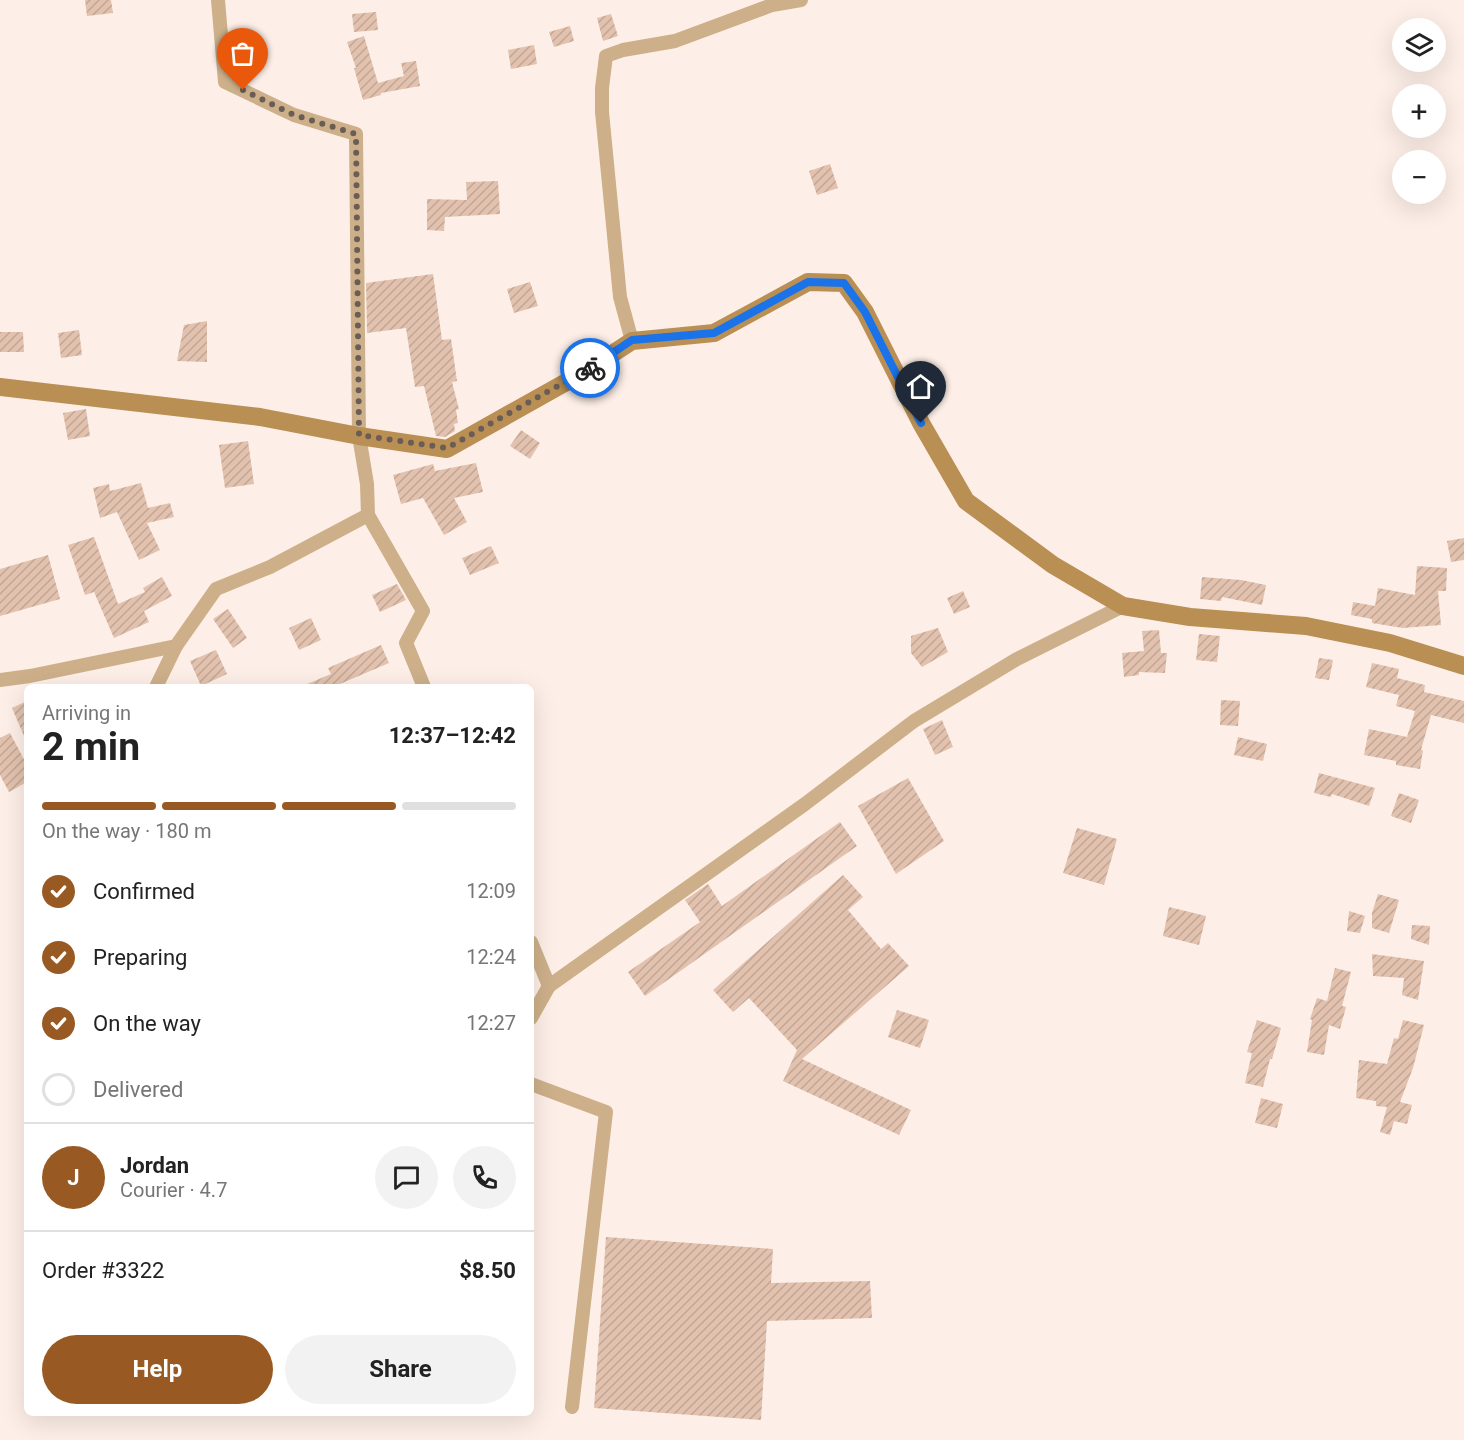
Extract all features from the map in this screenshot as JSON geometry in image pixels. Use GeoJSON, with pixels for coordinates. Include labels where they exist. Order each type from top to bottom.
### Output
{"type":"FeatureCollection","features":[{"type":"Feature","properties":{"kind":"street"},"geometry":{"type":"LineString","coordinates":[[218,0],[225,82],[294,115],[356,134],[359,435],[367,484],[368,515],[423,611],[406,643],[423,684]]}},
{"type":"Feature","properties":{"kind":"street"},"geometry":{"type":"LineString","coordinates":[[632,340],[620,297],[606,147],[602,88],[606,56],[623,50],[675,41],[772,4],[801,0]]}},
{"type":"Feature","properties":{"kind":"street"},"geometry":{"type":"LineString","coordinates":[[0,387],[248,415],[447,448],[586,371],[632,340],[714,333],[808,282],[844,283],[865,312],[890,365],[966,501],[1053,565],[1123,606],[1190,617],[1306,626],[1390,643],[1464,666]]}},
{"type":"Feature","properties":{"kind":"street"},"geometry":{"type":"LineString","coordinates":[[157,684],[176,646],[216,589],[270,567],[368,515]]}},
{"type":"Feature","properties":{"kind":"street"},"geometry":{"type":"LineString","coordinates":[[534,1013],[549,986],[805,804],[914,721],[1017,659],[1123,606]]}},
{"type":"Feature","properties":{"kind":"street"},"geometry":{"type":"LineString","coordinates":[[0,680],[176,646]]}},
{"type":"Feature","properties":{"kind":"street"},"geometry":{"type":"LineString","coordinates":[[534,949],[549,986]]}},
{"type":"Feature","properties":{"kind":"street"},"geometry":{"type":"LineString","coordinates":[[534,1085],[606,1112],[572,1407]]}},
{"type":"Feature","properties":{"kind":"building"},"geometry":{"type":"Polygon","coordinates":[[[85,0],[111,0],[113,13],[87,16],[85,0]]]}},
{"type":"Feature","properties":{"kind":"building"},"geometry":{"type":"Polygon","coordinates":[[[376,12],[378,30],[354,32],[352,14],[376,12]]]}},
{"type":"Feature","properties":{"kind":"building"},"geometry":{"type":"Polygon","coordinates":[[[611,14],[618,36],[603,41],[597,18],[611,14]]]}},
{"type":"Feature","properties":{"kind":"building"},"geometry":{"type":"Polygon","coordinates":[[[570,26],[574,41],[554,47],[549,32],[570,26]]]}},
{"type":"Feature","properties":{"kind":"building"},"geometry":{"type":"Polygon","coordinates":[[[364,36],[378,83],[404,76],[401,63],[416,61],[420,86],[381,93],[381,95],[363,100],[347,42],[364,36]]]}},
{"type":"Feature","properties":{"kind":"building"},"geometry":{"type":"Polygon","coordinates":[[[534,45],[537,64],[511,69],[508,50],[534,45]]]}},
{"type":"Feature","properties":{"kind":"building"},"geometry":{"type":"Polygon","coordinates":[[[830,164],[838,188],[817,195],[809,171],[830,164]]]}},
{"type":"Feature","properties":{"kind":"building"},"geometry":{"type":"Polygon","coordinates":[[[498,181],[500,214],[445,217],[444,231],[427,230],[427,199],[467,200],[466,182],[498,181]]]}},
{"type":"Feature","properties":{"kind":"building"},"geometry":{"type":"Polygon","coordinates":[[[433,274],[442,340],[451,339],[457,381],[452,382],[459,409],[456,410],[458,423],[454,424],[455,431],[445,437],[436,436],[424,386],[415,387],[406,328],[367,333],[366,283],[433,274]]]}},
{"type":"Feature","properties":{"kind":"building"},"geometry":{"type":"Polygon","coordinates":[[[530,282],[538,306],[514,313],[507,289],[530,282]]]}},
{"type":"Feature","properties":{"kind":"building"},"geometry":{"type":"Polygon","coordinates":[[[207,321],[207,362],[177,361],[184,325],[207,321]]]}},
{"type":"Feature","properties":{"kind":"building"},"geometry":{"type":"Polygon","coordinates":[[[79,330],[82,355],[61,358],[58,333],[79,330]]]}},
{"type":"Feature","properties":{"kind":"building"},"geometry":{"type":"Polygon","coordinates":[[[0,332],[23,332],[24,352],[0,352],[0,332]]]}},
{"type":"Feature","properties":{"kind":"building"},"geometry":{"type":"Polygon","coordinates":[[[86,409],[90,436],[68,440],[63,413],[86,409]]]}},
{"type":"Feature","properties":{"kind":"building"},"geometry":{"type":"Polygon","coordinates":[[[521,430],[540,443],[530,459],[510,446],[521,430]]]}},
{"type":"Feature","properties":{"kind":"building"},"geometry":{"type":"Polygon","coordinates":[[[248,441],[254,484],[225,488],[219,445],[248,441]]]}},
{"type":"Feature","properties":{"kind":"building"},"geometry":{"type":"Polygon","coordinates":[[[476,463],[483,492],[454,498],[467,522],[444,535],[423,498],[401,504],[393,475],[433,464],[435,471],[476,463]]]}},
{"type":"Feature","properties":{"kind":"building"},"geometry":{"type":"Polygon","coordinates":[[[141,483],[148,508],[170,503],[174,517],[147,523],[160,550],[139,560],[117,512],[100,518],[93,488],[109,484],[110,491],[141,483]]]}},
{"type":"Feature","properties":{"kind":"building"},"geometry":{"type":"Polygon","coordinates":[[[94,537],[118,604],[145,592],[143,588],[162,577],[172,596],[144,611],[149,622],[114,638],[94,592],[85,595],[68,545],[94,537]]]}},
{"type":"Feature","properties":{"kind":"building"},"geometry":{"type":"Polygon","coordinates":[[[1464,538],[1464,560],[1451,562],[1447,541],[1464,538]]]}},
{"type":"Feature","properties":{"kind":"building"},"geometry":{"type":"Polygon","coordinates":[[[491,546],[499,563],[470,575],[462,558],[491,546]]]}},
{"type":"Feature","properties":{"kind":"building"},"geometry":{"type":"Polygon","coordinates":[[[48,555],[60,599],[0,616],[0,569],[48,555]]]}},
{"type":"Feature","properties":{"kind":"building"},"geometry":{"type":"Polygon","coordinates":[[[1417,566],[1447,568],[1446,591],[1438,591],[1441,625],[1403,628],[1372,623],[1372,619],[1351,615],[1353,602],[1375,606],[1378,588],[1415,595],[1417,566]]]}},
{"type":"Feature","properties":{"kind":"building"},"geometry":{"type":"Polygon","coordinates":[[[1202,577],[1241,580],[1266,585],[1262,605],[1222,597],[1221,601],[1200,599],[1202,577]]]}},
{"type":"Feature","properties":{"kind":"building"},"geometry":{"type":"Polygon","coordinates":[[[397,584],[406,600],[380,612],[372,595],[397,584]]]}},
{"type":"Feature","properties":{"kind":"building"},"geometry":{"type":"Polygon","coordinates":[[[963,591],[970,607],[954,614],[947,598],[963,591]]]}},
{"type":"Feature","properties":{"kind":"building"},"geometry":{"type":"Polygon","coordinates":[[[228,609],[247,638],[233,648],[213,619],[228,609]]]}},
{"type":"Feature","properties":{"kind":"building"},"geometry":{"type":"Polygon","coordinates":[[[311,618],[321,640],[299,650],[289,628],[311,618]]]}},
{"type":"Feature","properties":{"kind":"building"},"geometry":{"type":"Polygon","coordinates":[[[938,628],[948,652],[922,667],[911,653],[911,636],[938,628]]]}},
{"type":"Feature","properties":{"kind":"building"},"geometry":{"type":"Polygon","coordinates":[[[1159,630],[1161,653],[1167,653],[1165,673],[1139,672],[1139,675],[1124,677],[1122,653],[1144,651],[1142,631],[1159,630]]]}},
{"type":"Feature","properties":{"kind":"building"},"geometry":{"type":"Polygon","coordinates":[[[1199,634],[1220,636],[1217,662],[1196,660],[1199,634]]]}},
{"type":"Feature","properties":{"kind":"building"},"geometry":{"type":"Polygon","coordinates":[[[381,645],[389,663],[340,684],[307,684],[331,674],[328,668],[381,645]]]}},
{"type":"Feature","properties":{"kind":"building"},"geometry":{"type":"Polygon","coordinates":[[[216,650],[227,674],[205,684],[200,684],[190,661],[216,650]]]}},
{"type":"Feature","properties":{"kind":"building"},"geometry":{"type":"Polygon","coordinates":[[[1319,658],[1333,660],[1329,680],[1315,678],[1319,658]]]}},
{"type":"Feature","properties":{"kind":"building"},"geometry":{"type":"Polygon","coordinates":[[[1372,663],[1399,669],[1397,678],[1425,685],[1424,692],[1464,701],[1464,723],[1431,715],[1421,750],[1423,750],[1420,769],[1396,765],[1396,761],[1364,755],[1369,729],[1407,737],[1415,711],[1396,706],[1399,695],[1366,687],[1372,663]]]}},
{"type":"Feature","properties":{"kind":"building"},"geometry":{"type":"Polygon","coordinates":[[[1221,700],[1240,701],[1238,726],[1220,725],[1221,700]]]}},
{"type":"Feature","properties":{"kind":"building"},"geometry":{"type":"Polygon","coordinates":[[[24,702],[24,736],[12,708],[24,702]]]}},
{"type":"Feature","properties":{"kind":"building"},"geometry":{"type":"Polygon","coordinates":[[[942,720],[953,747],[935,755],[923,729],[942,720]]]}},
{"type":"Feature","properties":{"kind":"building"},"geometry":{"type":"Polygon","coordinates":[[[10,733],[24,759],[24,784],[9,792],[0,775],[0,738],[10,733]]]}},
{"type":"Feature","properties":{"kind":"building"},"geometry":{"type":"Polygon","coordinates":[[[1238,737],[1267,744],[1263,761],[1234,755],[1238,737]]]}},
{"type":"Feature","properties":{"kind":"building"},"geometry":{"type":"Polygon","coordinates":[[[1319,773],[1375,788],[1369,806],[1332,794],[1331,797],[1314,793],[1319,773]]]}},
{"type":"Feature","properties":{"kind":"building"},"geometry":{"type":"Polygon","coordinates":[[[908,778],[944,841],[896,874],[858,806],[908,778]]]}},
{"type":"Feature","properties":{"kind":"building"},"geometry":{"type":"Polygon","coordinates":[[[1399,793],[1419,800],[1411,823],[1391,816],[1399,793]]]}},
{"type":"Feature","properties":{"kind":"building"},"geometry":{"type":"Polygon","coordinates":[[[840,822],[857,846],[645,996],[628,972],[700,922],[685,900],[708,884],[722,906],[840,822]]]}},
{"type":"Feature","properties":{"kind":"building"},"geometry":{"type":"Polygon","coordinates":[[[1077,828],[1117,839],[1104,885],[1063,873],[1077,828]]]}},
{"type":"Feature","properties":{"kind":"building"},"geometry":{"type":"Polygon","coordinates":[[[843,875],[863,897],[848,910],[881,949],[888,943],[909,966],[802,1059],[911,1110],[899,1135],[783,1081],[797,1050],[749,998],[733,1012],[713,990],[843,875]]]}},
{"type":"Feature","properties":{"kind":"building"},"geometry":{"type":"Polygon","coordinates":[[[1378,894],[1399,900],[1389,933],[1372,928],[1372,913],[1378,894]]]}},
{"type":"Feature","properties":{"kind":"building"},"geometry":{"type":"Polygon","coordinates":[[[1169,907],[1206,916],[1199,945],[1163,936],[1169,907]]]}},
{"type":"Feature","properties":{"kind":"building"},"geometry":{"type":"Polygon","coordinates":[[[1349,911],[1365,916],[1360,933],[1347,931],[1349,911]]]}},
{"type":"Feature","properties":{"kind":"building"},"geometry":{"type":"Polygon","coordinates":[[[1412,925],[1430,926],[1429,945],[1411,939],[1412,925]]]}},
{"type":"Feature","properties":{"kind":"building"},"geometry":{"type":"Polygon","coordinates":[[[1372,954],[1424,961],[1418,1000],[1402,995],[1404,978],[1373,976],[1372,954]]]}},
{"type":"Feature","properties":{"kind":"building"},"geometry":{"type":"Polygon","coordinates":[[[1335,968],[1351,972],[1342,1006],[1346,1007],[1340,1029],[1329,1025],[1324,1055],[1307,1052],[1312,1020],[1310,1019],[1317,998],[1327,1001],[1335,968]]]}},
{"type":"Feature","properties":{"kind":"building"},"geometry":{"type":"Polygon","coordinates":[[[897,1010],[929,1020],[920,1048],[888,1037],[897,1010]]]}},
{"type":"Feature","properties":{"kind":"building"},"geometry":{"type":"Polygon","coordinates":[[[1257,1020],[1281,1028],[1263,1087],[1245,1083],[1252,1053],[1247,1052],[1257,1020]]]}},
{"type":"Feature","properties":{"kind":"building"},"geometry":{"type":"Polygon","coordinates":[[[1403,1020],[1424,1025],[1413,1068],[1400,1102],[1412,1105],[1407,1124],[1394,1121],[1390,1135],[1380,1132],[1387,1107],[1376,1106],[1376,1101],[1356,1098],[1359,1060],[1387,1064],[1394,1038],[1398,1039],[1403,1020]]]}},
{"type":"Feature","properties":{"kind":"building"},"geometry":{"type":"Polygon","coordinates":[[[1261,1098],[1283,1104],[1277,1128],[1255,1123],[1261,1098]]]}},
{"type":"Feature","properties":{"kind":"building"},"geometry":{"type":"Polygon","coordinates":[[[606,1237],[773,1249],[771,1283],[870,1281],[872,1318],[767,1321],[761,1420],[594,1408],[606,1237]]]}},
{"type":"Feature","properties":{"kind":"way so far"},"geometry":{"type":"LineString","coordinates":[[243,90],[294,115],[356,134],[359,435],[447,448],[590,368]]}},
{"type":"Feature","properties":{"kind":"route"},"geometry":{"type":"LineString","coordinates":[[590,368],[632,340],[714,333],[808,282],[844,283],[865,312],[921,423]]}}]}
